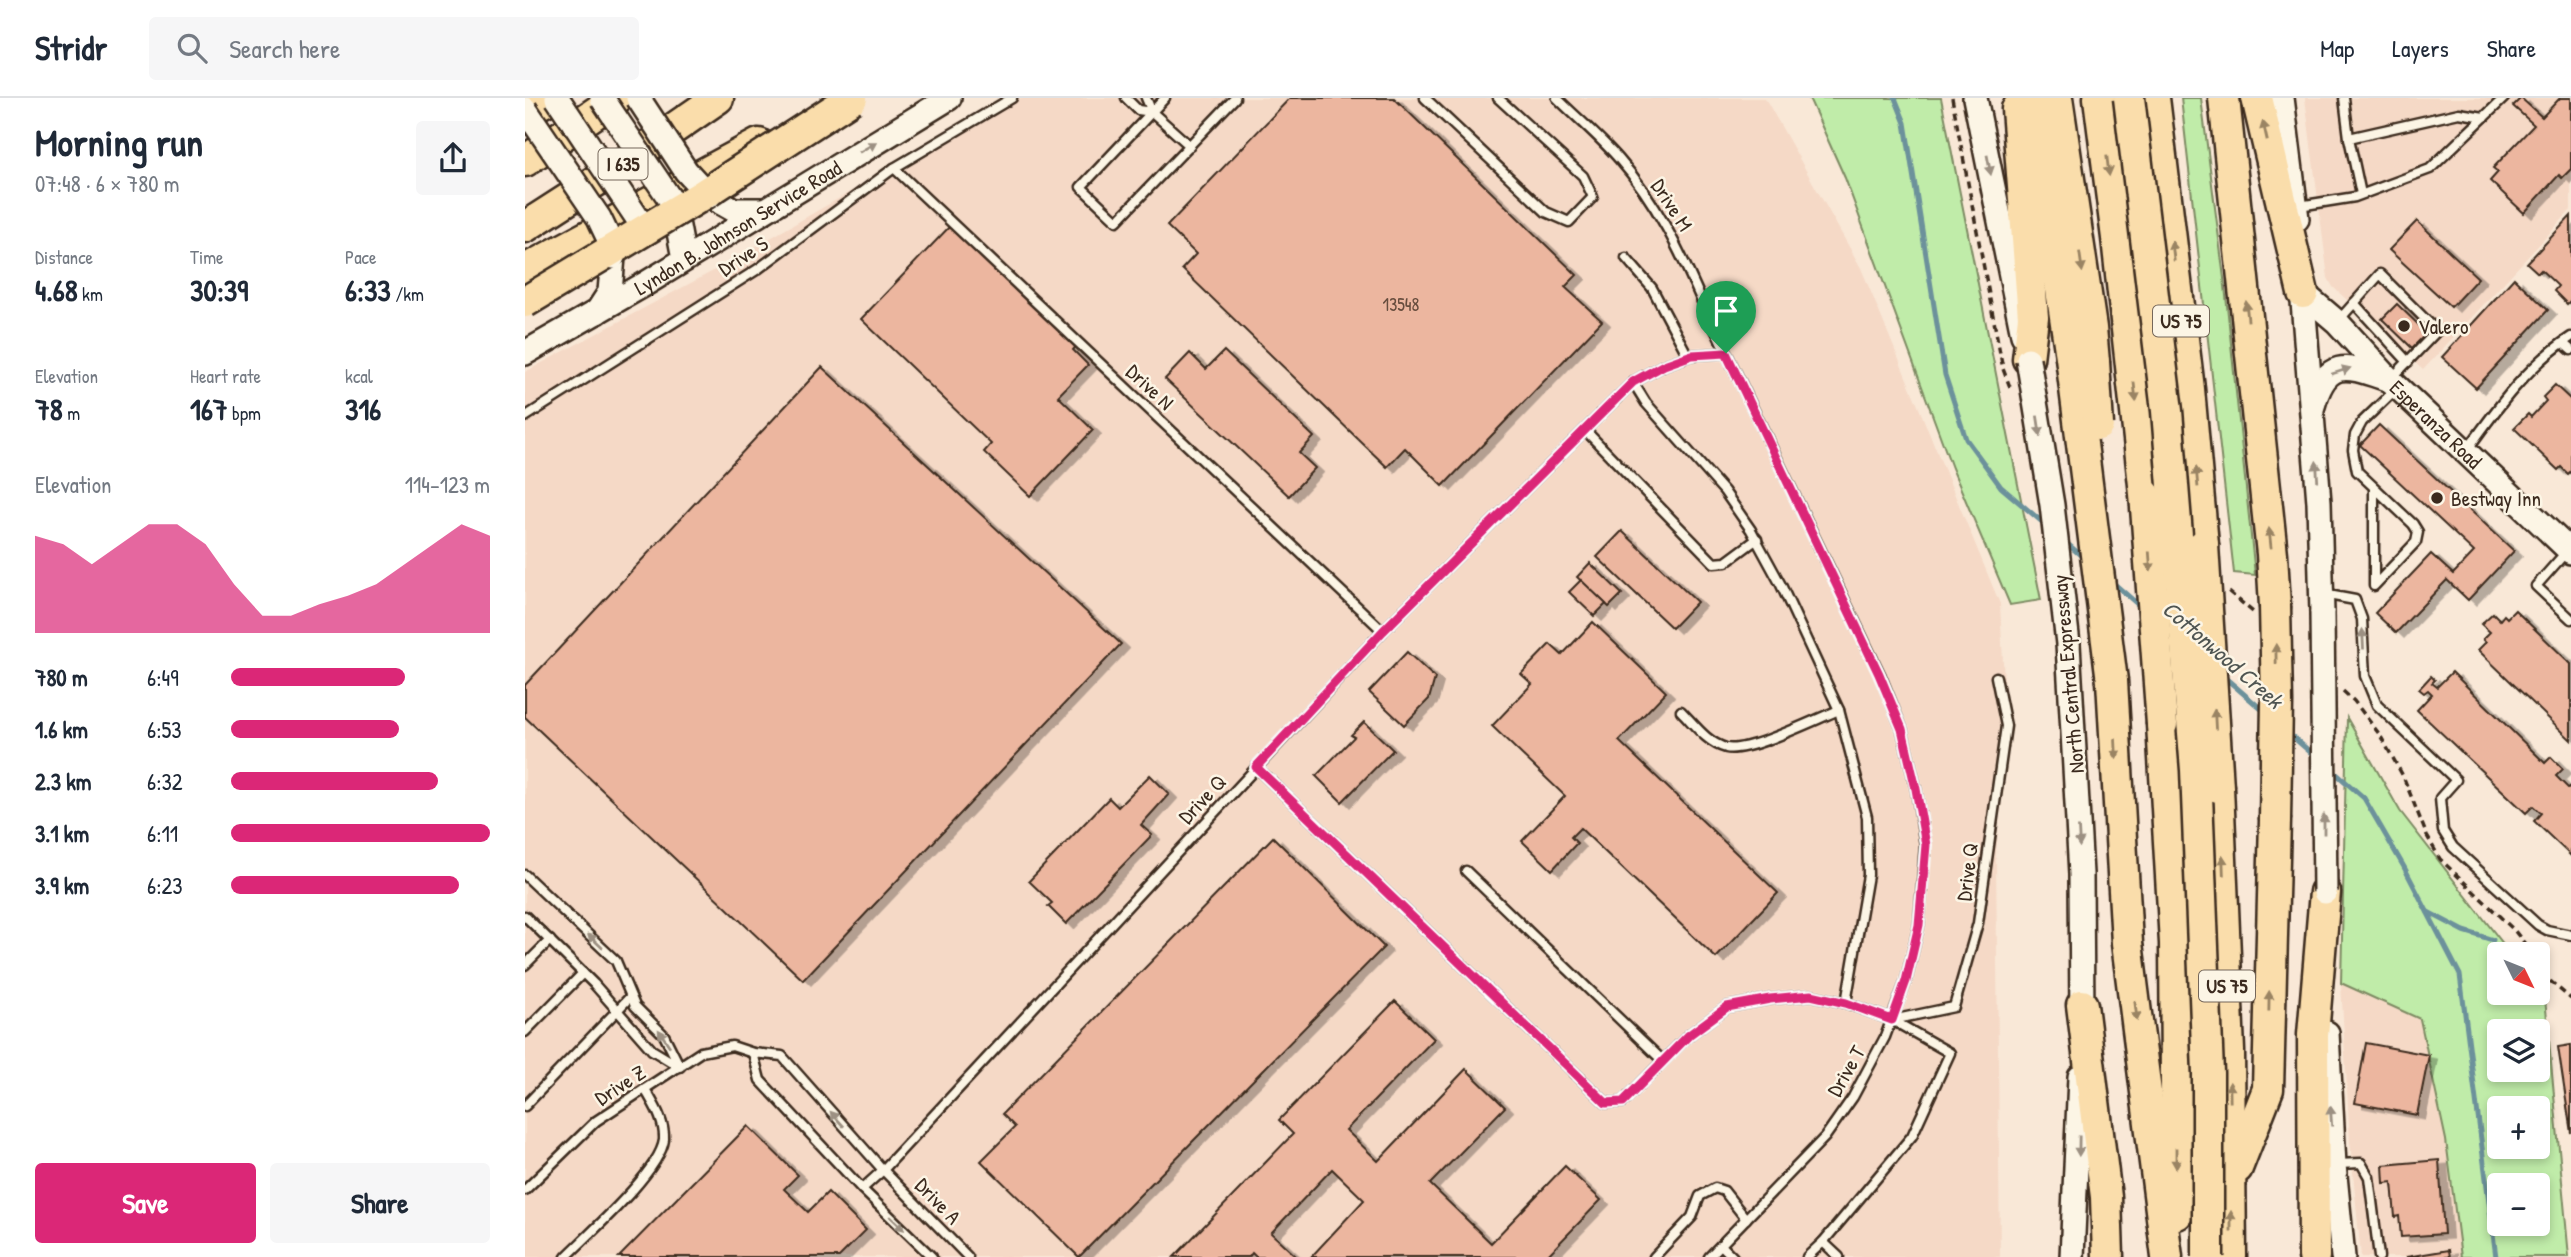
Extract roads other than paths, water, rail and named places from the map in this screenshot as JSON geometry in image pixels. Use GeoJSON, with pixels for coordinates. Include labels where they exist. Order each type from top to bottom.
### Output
{"type":"FeatureCollection","features":[{"type":"Feature","properties":{"kind":"highway"},"geometry":{"type":"LineString","coordinates":[[525,111],[550,98]]}},
{"type":"Feature","properties":{"kind":"highway"},"geometry":{"type":"LineString","coordinates":[[525,119],[556,98]]}},
{"type":"Feature","properties":{"kind":"highway","name":"I 635"},"geometry":{"type":"LineString","coordinates":[[525,227],[718,98]]}},
{"type":"Feature","properties":{"kind":"highway"},"geometry":{"type":"LineString","coordinates":[[695,199],[827,98]]}},
{"type":"Feature","properties":{"kind":"highway"},"geometry":{"type":"LineString","coordinates":[[525,270],[846,98]]}},
{"type":"Feature","properties":{"kind":"highway"},"geometry":{"type":"LineString","coordinates":[[525,302],[695,199],[852,98]]}},
{"type":"Feature","properties":{"kind":"highway"},"geometry":{"type":"LineString","coordinates":[[2016,98],[2033,317],[2028,359]]}},
{"type":"Feature","properties":{"kind":"highway"},"geometry":{"type":"LineString","coordinates":[[2029,98],[2041,147],[2071,357],[2112,681]]}},
{"type":"Feature","properties":{"kind":"highway"},"geometry":{"type":"LineString","coordinates":[[2057,98],[2091,328],[2127,943],[2167,1257]]}},
{"type":"Feature","properties":{"kind":"highway","name":"US 75"},"geometry":{"type":"LineString","coordinates":[[2099,98],[2145,494],[2162,724],[2175,943],[2177,1257]]}},
{"type":"Feature","properties":{"kind":"highway"},"geometry":{"type":"LineString","coordinates":[[2129,98],[2167,411],[2196,770],[2208,1073],[2209,1257]]}},
{"type":"Feature","properties":{"kind":"highway","name":"US 75"},"geometry":{"type":"LineString","coordinates":[[2154,98],[2189,389],[2203,545],[2227,988],[2231,1257]]}},
{"type":"Feature","properties":{"kind":"highway"},"geometry":{"type":"LineString","coordinates":[[2224,98],[2272,554],[2277,702],[2267,1089],[2231,1185]]}},
{"type":"Feature","properties":{"kind":"highway"},"geometry":{"type":"LineString","coordinates":[[2257,98],[2303,293]]}},
{"type":"Feature","properties":{"kind":"highway"},"geometry":{"type":"LineString","coordinates":[[525,151],[605,103]]}},
{"type":"Feature","properties":{"kind":"highway"},"geometry":{"type":"LineString","coordinates":[[525,161],[605,103]]}},
{"type":"Feature","properties":{"kind":"highway"},"geometry":{"type":"LineString","coordinates":[[2314,1257],[2313,1035],[2325,892]]}},
{"type":"Feature","properties":{"kind":"highway"},"geometry":{"type":"LineString","coordinates":[[2082,1005],[2106,1197],[2108,1257]]}},
{"type":"Feature","properties":{"kind":"main road"},"geometry":{"type":"LineString","coordinates":[[556,98],[642,225],[684,259],[695,199],[686,171],[638,98]]}},
{"type":"Feature","properties":{"kind":"main road","name":"Lyndon B. Johnson Service Road"},"geometry":{"type":"LineString","coordinates":[[525,353],[949,98]]}},
{"type":"Feature","properties":{"kind":"main road","name":"North Central Expressway"},"geometry":{"type":"LineString","coordinates":[[1975,98],[2028,359],[2052,505],[2068,644],[2081,874],[2082,1005],[2072,1257]]}},
{"type":"Feature","properties":{"kind":"main road"},"geometry":{"type":"LineString","coordinates":[[2282,98],[2296,206],[2319,502],[2327,1056],[2343,1257]]}},
{"type":"Feature","properties":{"kind":"main road"},"geometry":{"type":"LineString","coordinates":[[605,103],[695,199],[734,210],[764,210]]}},
{"type":"Feature","properties":{"kind":"main road"},"geometry":{"type":"LineString","coordinates":[[525,111],[599,218],[608,237],[613,257],[610,292],[597,312]]}},
{"type":"Feature","properties":{"kind":"main road","name":"Esperanza Road"},"geometry":{"type":"LineString","coordinates":[[2303,293],[2337,323],[2394,384],[2570,551]]}},
{"type":"Feature","properties":{"kind":"main road"},"geometry":{"type":"LineString","coordinates":[[2312,409],[2318,385],[2333,372],[2350,366],[2394,384]]}},
{"type":"Feature","properties":{"kind":"lane","name":"Drive S"},"geometry":{"type":"LineString","coordinates":[[525,417],[758,269],[894,167],[1012,98]]}},
{"type":"Feature","properties":{"kind":"lane"},"geometry":{"type":"LineString","coordinates":[[1126,98],[1138,110],[1152,112]]}},
{"type":"Feature","properties":{"kind":"lane"},"geometry":{"type":"LineString","coordinates":[[1146,98],[1152,112],[1190,146]]}},
{"type":"Feature","properties":{"kind":"lane"},"geometry":{"type":"LineString","coordinates":[[1165,98],[1081,187],[1117,221],[1235,98]]}},
{"type":"Feature","properties":{"kind":"lane"},"geometry":{"type":"LineString","coordinates":[[1425,98],[1546,212],[1569,222],[1593,197],[1583,176],[1498,98]]}},
{"type":"Feature","properties":{"kind":"lane","name":"Drive M"},"geometry":{"type":"LineString","coordinates":[[1557,98],[1619,159],[1647,197],[1679,248],[1726,353]]}},
{"type":"Feature","properties":{"kind":"lane"},"geometry":{"type":"LineString","coordinates":[[2344,98],[2361,194]]}},
{"type":"Feature","properties":{"kind":"lane"},"geometry":{"type":"LineString","coordinates":[[2296,206],[2361,194],[2431,169],[2504,98]]}},
{"type":"Feature","properties":{"kind":"lane"},"geometry":{"type":"LineString","coordinates":[[2349,138],[2459,113],[2484,117]]}},
{"type":"Feature","properties":{"kind":"lane","name":"Drive N"},"geometry":{"type":"LineString","coordinates":[[894,167],[1383,631]]}},
{"type":"Feature","properties":{"kind":"lane"},"geometry":{"type":"LineString","coordinates":[[1626,258],[1652,288],[1688,356]]}},
{"type":"Feature","properties":{"kind":"lane"},"geometry":{"type":"LineString","coordinates":[[2337,323],[2381,274],[2437,331],[2407,362],[2394,384],[2362,422],[2355,435],[2353,450],[2357,471],[2375,488],[2413,524],[2418,532],[2416,542],[2374,586],[2375,488]]}},
{"type":"Feature","properties":{"kind":"lane"},"geometry":{"type":"LineString","coordinates":[[2354,303],[2407,362]]}},
{"type":"Feature","properties":{"kind":"lane"},"geometry":{"type":"LineString","coordinates":[[2466,452],[2516,384],[2571,337]]}},
{"type":"Feature","properties":{"kind":"lane"},"geometry":{"type":"LineString","coordinates":[[2563,343],[2571,350]]}},
{"type":"Feature","properties":{"kind":"lane","name":"Drive Q"},"geometry":{"type":"LineString","coordinates":[[862,1189],[883,1170],[1383,631],[1633,382],[1664,365],[1688,356],[1726,353]]}},
{"type":"Feature","properties":{"kind":"lane","name":"Drive T"},"geometry":{"type":"LineString","coordinates":[[1709,1257],[1825,1137],[1853,1097],[1885,1037],[1906,981],[1919,925],[1926,845],[1902,729],[1879,674],[1726,353]]}},
{"type":"Feature","properties":{"kind":"lane"},"geometry":{"type":"LineString","coordinates":[[1633,382],[1646,403],[1724,491],[1757,539],[1839,710],[1867,817],[1868,875],[1846,1003]]}},
{"type":"Feature","properties":{"kind":"lane"},"geometry":{"type":"LineString","coordinates":[[1585,430],[1714,562],[1726,562],[1757,539]]}},
{"type":"Feature","properties":{"kind":"lane"},"geometry":{"type":"LineString","coordinates":[[2570,551],[2536,586],[2571,619]]}},
{"type":"Feature","properties":{"kind":"lane"},"geometry":{"type":"LineString","coordinates":[[2322,603],[2355,600],[2360,608],[2365,676],[2377,705],[2456,780],[2440,797],[2444,831],[2453,847],[2538,925],[2547,930],[2571,935]]}},
{"type":"Feature","properties":{"kind":"lane","name":"Drive Q"},"geometry":{"type":"LineString","coordinates":[[1892,1020],[1954,1007],[1978,923],[2005,726],[1996,677]]}},
{"type":"Feature","properties":{"kind":"lane"},"geometry":{"type":"LineString","coordinates":[[1681,711],[1710,740],[1728,749],[1767,741],[1839,710]]}},
{"type":"Feature","properties":{"kind":"lane"},"geometry":{"type":"LineString","coordinates":[[1256,767],[1606,1103],[1623,1102],[1689,1035],[1727,1007],[1770,999],[1811,995],[1846,1003],[1892,1020],[1950,1053],[1912,1136],[1823,1242],[1807,1257]]}},
{"type":"Feature","properties":{"kind":"lane"},"geometry":{"type":"LineString","coordinates":[[1466,871],[1663,1061]]}},
{"type":"Feature","properties":{"kind":"lane"},"geometry":{"type":"LineString","coordinates":[[525,875],[616,961],[635,1006],[664,1035],[680,1066]]}},
{"type":"Feature","properties":{"kind":"lane"},"geometry":{"type":"LineString","coordinates":[[525,916],[583,973],[652,1050],[680,1066]]}},
{"type":"Feature","properties":{"kind":"lane"},"geometry":{"type":"LineString","coordinates":[[525,965],[550,940]]}},
{"type":"Feature","properties":{"kind":"lane"},"geometry":{"type":"LineString","coordinates":[[525,1032],[583,973]]}},
{"type":"Feature","properties":{"kind":"lane"},"geometry":{"type":"LineString","coordinates":[[525,1106],[630,997]]}},
{"type":"Feature","properties":{"kind":"lane","name":"Drive Z"},"geometry":{"type":"LineString","coordinates":[[525,1191],[596,1121],[701,1052],[732,1046],[753,1053],[782,1056],[883,1170]]}},
{"type":"Feature","properties":{"kind":"lane"},"geometry":{"type":"LineString","coordinates":[[753,1053],[761,1080],[862,1189]]}},
{"type":"Feature","properties":{"kind":"lane"},"geometry":{"type":"LineString","coordinates":[[566,1257],[647,1173],[660,1154],[664,1138],[660,1116],[645,1089]]}},
{"type":"Feature","properties":{"kind":"lane"},"geometry":{"type":"LineString","coordinates":[[2335,1165],[2361,1163],[2365,1167],[2369,1177],[2379,1257]]}},
{"type":"Feature","properties":{"kind":"lane","name":"Drive A"},"geometry":{"type":"LineString","coordinates":[[883,1170],[967,1257]]}},
{"type":"Feature","properties":{"kind":"lane"},"geometry":{"type":"LineString","coordinates":[[1654,1257],[1692,1217],[1700,1196],[1715,1188],[1724,1191],[1746,1219]]}},
{"type":"Feature","properties":{"kind":"lane","name":"Drive A"},"geometry":{"type":"LineString","coordinates":[[862,1189],[932,1257]]}},
{"type":"Feature","properties":{"kind":"lane"},"geometry":{"type":"LineString","coordinates":[[1823,1242],[1839,1257]]}},
{"type":"Feature","properties":{"kind":"lane"},"geometry":{"type":"LineString","coordinates":[[1721,1245],[1733,1257]]}},
{"type":"Feature","properties":{"kind":"waterway","name":"Cottonwood Creek"},"geometry":{"type":"LineString","coordinates":[[1895,98],[1905,123],[1945,375],[1966,439],[2001,487],[2048,527]]}},
{"type":"Feature","properties":{"kind":"waterway","name":"Cottonwood Creek"},"geometry":{"type":"LineString","coordinates":[[2063,540],[2085,559]]}},
{"type":"Feature","properties":{"kind":"waterway","name":"Cottonwood Creek"},"geometry":{"type":"LineString","coordinates":[[2111,581],[2143,609]]}},
{"type":"Feature","properties":{"kind":"waterway","name":"Cottonwood Creek"},"geometry":{"type":"LineString","coordinates":[[2223,676],[2266,713]]}},
{"type":"Feature","properties":{"kind":"waterway","name":"Cottonwood Creek"},"geometry":{"type":"LineString","coordinates":[[2286,731],[2316,757]]}},
{"type":"Feature","properties":{"kind":"waterway","name":"Cottonwood Creek"},"geometry":{"type":"LineString","coordinates":[[2332,770],[2364,798],[2404,867],[2460,975],[2496,1257]]}},
{"type":"Feature","properties":{"kind":"waterway"},"geometry":{"type":"LineString","coordinates":[[2428,912],[2464,931],[2493,940]]}},
{"type":"Feature","properties":{"kind":"place","name":"Valero"},"geometry":{"type":"Point","coordinates":[2404,326]}},
{"type":"Feature","properties":{"kind":"place","name":"Bestway Inn"},"geometry":{"type":"Point","coordinates":[2437,498]}}]}
